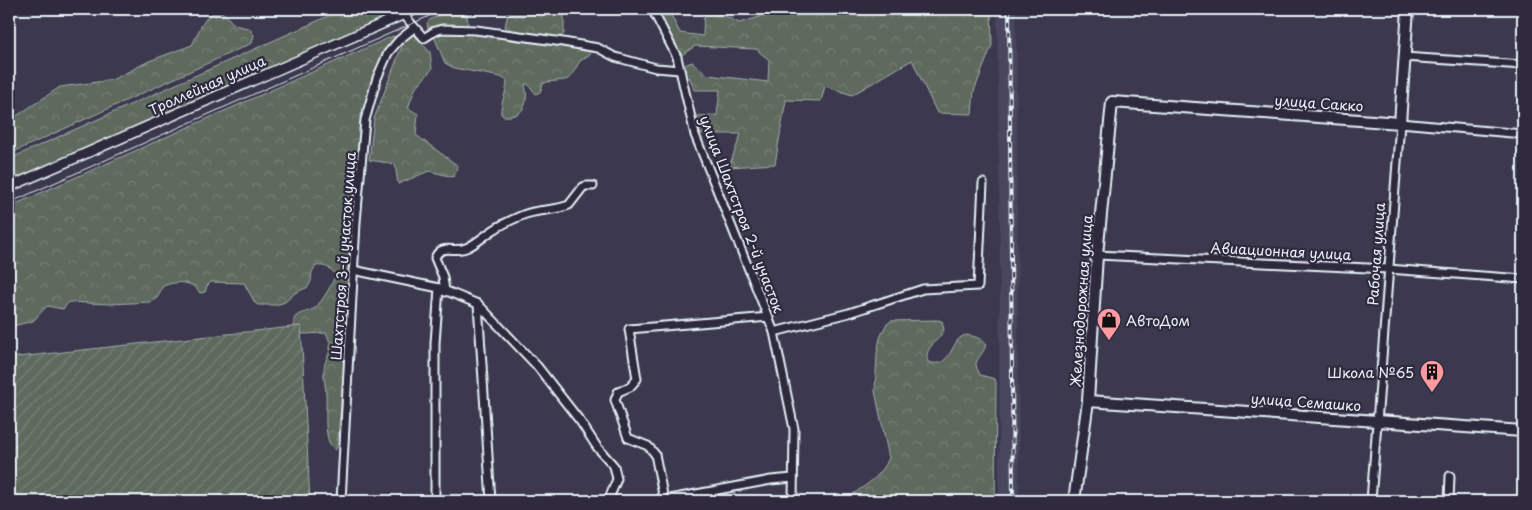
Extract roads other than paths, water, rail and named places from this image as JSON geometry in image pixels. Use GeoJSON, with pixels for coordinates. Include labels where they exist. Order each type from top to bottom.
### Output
{"type":"FeatureCollection","features":[{"type":"Feature","properties":{"kind":"main road","name":"Рабочая улица"},"geometry":{"type":"LineString","coordinates":[[1400,123],[1408,9]]}},
{"type":"Feature","properties":{"kind":"main road","name":"улица Сакко"},"geometry":{"type":"LineString","coordinates":[[1112,102],[1400,123]]}},
{"type":"Feature","properties":{"kind":"main road","name":"Железнодорожная улица"},"geometry":{"type":"LineString","coordinates":[[1074,501],[1088,401],[1097,255],[1112,102]]}},
{"type":"Feature","properties":{"kind":"main road","name":"улица Семашко"},"geometry":{"type":"LineString","coordinates":[[1088,401],[1523,431]]}},
{"type":"Feature","properties":{"kind":"street","name":"Троллейная улица"},"geometry":{"type":"LineString","coordinates":[[9,187],[416,9]]}},
{"type":"Feature","properties":{"kind":"street","name":"улица Шахтстроя 2-й участок"},"geometry":{"type":"LineString","coordinates":[[652,9],[677,57],[695,135],[774,332],[848,313],[922,289],[978,286],[983,183]]}},
{"type":"Feature","properties":{"kind":"street"},"geometry":{"type":"LineString","coordinates":[[403,14],[424,38],[438,30],[456,29],[563,42],[598,48],[615,57],[656,68],[680,70]]}},
{"type":"Feature","properties":{"kind":"street","name":"Шахтстроя 3-й участок улица"},"geometry":{"type":"LineString","coordinates":[[341,501],[353,270],[364,120],[377,78],[388,53],[399,40],[414,28]]}},
{"type":"Feature","properties":{"kind":"street"},"geometry":{"type":"LineString","coordinates":[[1404,57],[1523,65]]}},
{"type":"Feature","properties":{"kind":"street","name":"улица Сакко"},"geometry":{"type":"LineString","coordinates":[[1400,123],[1523,134]]}},
{"type":"Feature","properties":{"kind":"street","name":"Рабочая улица"},"geometry":{"type":"LineString","coordinates":[[1371,501],[1400,123]]}},
{"type":"Feature","properties":{"kind":"street"},"geometry":{"type":"LineString","coordinates":[[435,501],[435,343],[443,277],[435,258],[438,252],[446,248],[459,250],[469,247],[496,228],[524,215],[539,210],[569,205],[583,187],[593,186]]}},
{"type":"Feature","properties":{"kind":"street","name":"Авиационная улица"},"geometry":{"type":"LineString","coordinates":[[1097,255],[1388,269],[1523,279]]}},
{"type":"Feature","properties":{"kind":"street"},"geometry":{"type":"LineString","coordinates":[[353,270],[442,290],[478,304],[537,366],[580,421],[597,447],[614,466],[617,479],[608,501]]}},
{"type":"Feature","properties":{"kind":"street"},"geometry":{"type":"LineString","coordinates":[[478,304],[491,501]]}},
{"type":"Feature","properties":{"kind":"street"},"geometry":{"type":"LineString","coordinates":[[769,317],[629,329],[637,379],[630,387],[618,392],[615,400],[628,438],[648,446],[655,454],[664,500],[771,480],[793,478]]}},
{"type":"Feature","properties":{"kind":"street"},"geometry":{"type":"LineString","coordinates":[[774,332],[794,429],[792,501]]}},
{"type":"Feature","properties":{"kind":"street"},"geometry":{"type":"LineString","coordinates":[[1449,501],[1450,476]]}},
{"type":"Feature","properties":{"kind":"tram line"},"geometry":{"type":"LineString","coordinates":[[9,203],[445,9]]}},
{"type":"Feature","properties":{"kind":"railway"},"geometry":{"type":"LineString","coordinates":[[1009,9],[1013,501]]}},
{"type":"Feature","properties":{"kind":"place","name":"АвтоДом"},"geometry":{"type":"Point","coordinates":[1109,341]}},
{"type":"Feature","properties":{"kind":"place","name":"Школа №65"},"geometry":{"type":"Point","coordinates":[1432,393]}}]}
